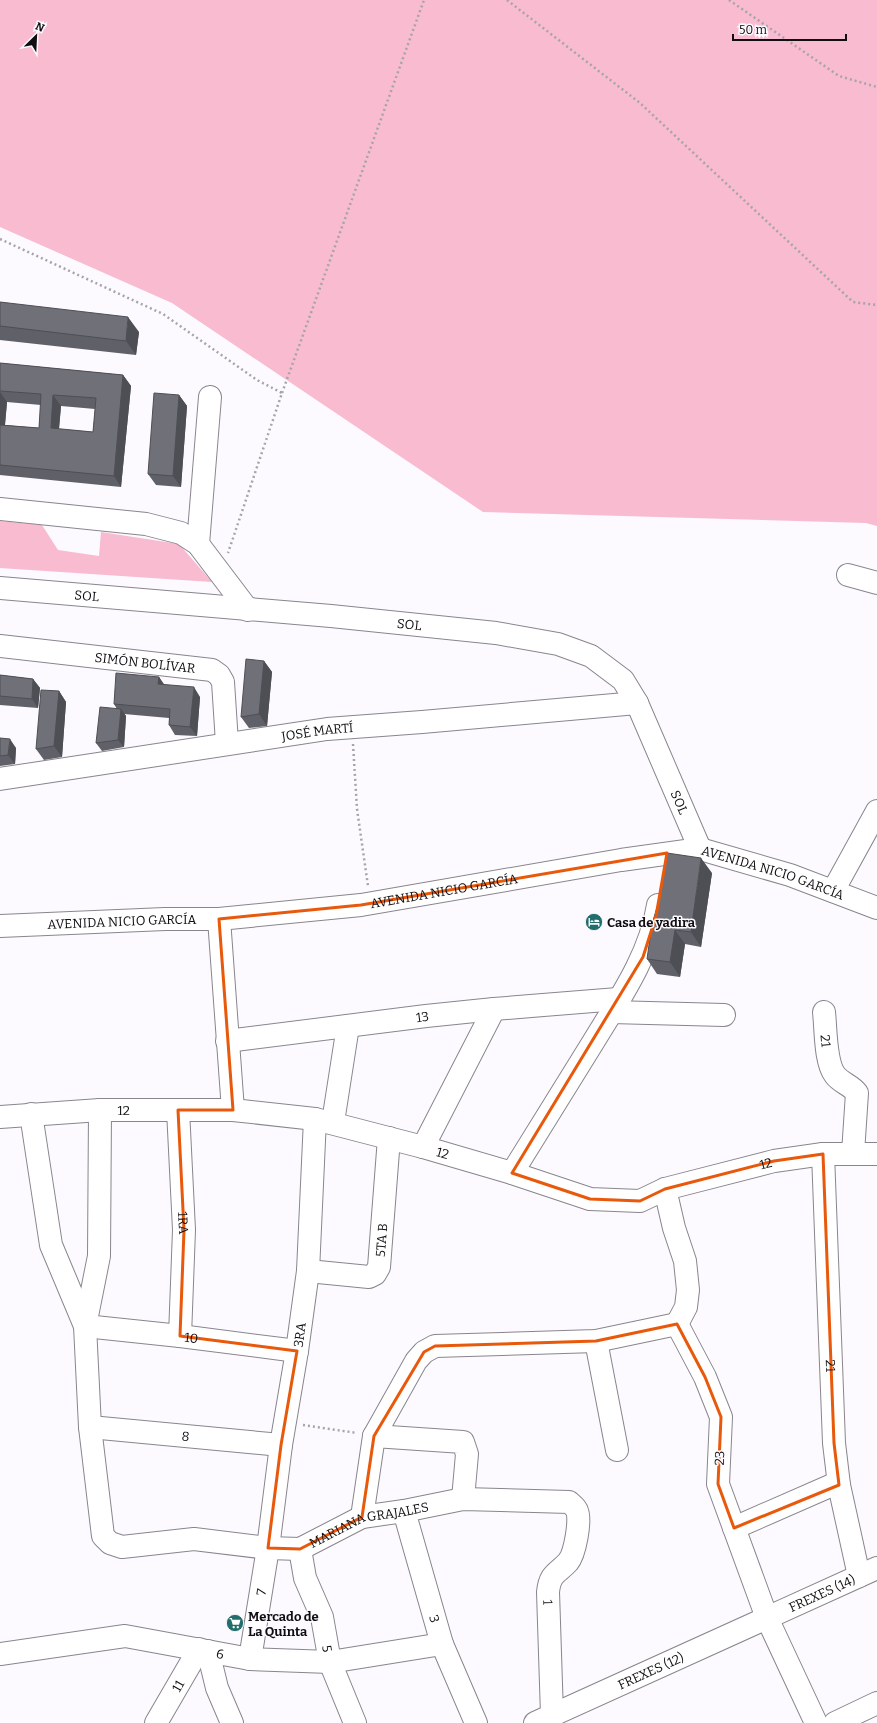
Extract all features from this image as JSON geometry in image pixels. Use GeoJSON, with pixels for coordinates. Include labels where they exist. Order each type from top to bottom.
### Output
{"type":"FeatureCollection","features":[{"type":"Feature","properties":{"kind":"street"},"geometry":{"type":"LineString","coordinates":[[198,544],[210,397]]}},
{"type":"Feature","properties":{"kind":"street"},"geometry":{"type":"LineString","coordinates":[[0,509],[146,524],[181,533],[198,544],[248,610]]}},
{"type":"Feature","properties":{"kind":"street"},"geometry":{"type":"LineString","coordinates":[[848,576],[877,583]]}},
{"type":"Feature","properties":{"kind":"street","name":"SOL"},"geometry":{"type":"LineString","coordinates":[[0,588],[331,616],[496,633],[558,644],[591,656],[623,680],[637,703],[700,849]]}},
{"type":"Feature","properties":{"kind":"street","name":"SIMÓN BOLÍVAR"},"geometry":{"type":"LineString","coordinates":[[0,646],[212,670],[219,675],[223,682],[227,743]]}},
{"type":"Feature","properties":{"kind":"street","name":"JOSÉ MARTÍ"},"geometry":{"type":"LineString","coordinates":[[0,779],[227,743],[327,729],[637,703]]}},
{"type":"Feature","properties":{"kind":"street"},"geometry":{"type":"LineString","coordinates":[[833,891],[877,811]]}},
{"type":"Feature","properties":{"kind":"street","name":"AVENIDA NICIO GARCÍA"},"geometry":{"type":"LineString","coordinates":[[0,926],[166,919],[219,919],[370,904],[667,853],[700,849],[790,875],[877,908]]}},
{"type":"Feature","properties":{"kind":"street"},"geometry":{"type":"LineString","coordinates":[[512,1173],[615,1005],[642,957],[656,916],[667,853]]}},
{"type":"Feature","properties":{"kind":"street"},"geometry":{"type":"LineString","coordinates":[[219,919],[233,1110]]}},
{"type":"Feature","properties":{"kind":"street","name":"13"},"geometry":{"type":"LineString","coordinates":[[227,1041],[494,1009],[615,1005],[724,1015]]}},
{"type":"Feature","properties":{"kind":"street"},"geometry":{"type":"LineString","coordinates":[[423,1147],[494,1009]]}},
{"type":"Feature","properties":{"kind":"street","name":"21"},"geometry":{"type":"LineString","coordinates":[[824,1012],[830,1067],[836,1077],[852,1086],[857,1093],[854,1153]]}},
{"type":"Feature","properties":{"kind":"street","name":"3RA"},"geometry":{"type":"LineString","coordinates":[[268,1548],[281,1444],[297,1351],[308,1271],[324,1121],[348,1026]]}},
{"type":"Feature","properties":{"kind":"street"},"geometry":{"type":"LineString","coordinates":[[90,1427],[85,1326],[99,1256],[100,1110]]}},
{"type":"Feature","properties":{"kind":"street","name":"12"},"geometry":{"type":"LineString","coordinates":[[0,1117],[100,1110],[233,1110],[324,1121],[423,1147],[512,1173],[590,1199],[640,1201],[665,1189],[774,1161],[823,1154],[877,1154]]}},
{"type":"Feature","properties":{"kind":"street","name":"1RA"},"geometry":{"type":"LineString","coordinates":[[178,1110],[184,1230],[180,1336]]}},
{"type":"Feature","properties":{"kind":"street"},"geometry":{"type":"LineString","coordinates":[[31,1114],[51,1245],[85,1326]]}},
{"type":"Feature","properties":{"kind":"street","name":"5TA B"},"geometry":{"type":"LineString","coordinates":[[308,1271],[369,1277],[375,1274],[380,1268],[389,1138]]}},
{"type":"Feature","properties":{"kind":"street","name":"21"},"geometry":{"type":"LineString","coordinates":[[823,1154],[834,1443],[839,1485],[868,1572]]}},
{"type":"Feature","properties":{"kind":"street"},"geometry":{"type":"LineString","coordinates":[[362,1517],[374,1436],[416,1361],[424,1352],[435,1346],[596,1341],[677,1324],[686,1307],[688,1290],[685,1261],[674,1228],[665,1189]]}},
{"type":"Feature","properties":{"kind":"street","name":"23"},"geometry":{"type":"LineString","coordinates":[[677,1324],[705,1377],[721,1417],[718,1484],[767,1618],[816,1723]]}},
{"type":"Feature","properties":{"kind":"street","name":"10"},"geometry":{"type":"LineString","coordinates":[[85,1326],[297,1351]]}},
{"type":"Feature","properties":{"kind":"street"},"geometry":{"type":"LineString","coordinates":[[596,1341],[617,1450]]}},
{"type":"Feature","properties":{"kind":"street","name":"8"},"geometry":{"type":"LineString","coordinates":[[90,1427],[281,1444]]}},
{"type":"Feature","properties":{"kind":"street","name":"MARIANA GRAJALES"},"geometry":{"type":"LineString","coordinates":[[90,1427],[102,1536],[110,1543],[122,1547],[194,1539],[268,1548],[300,1550],[362,1517],[404,1511],[463,1499],[568,1502]]}},
{"type":"Feature","properties":{"kind":"street"},"geometry":{"type":"LineString","coordinates":[[374,1436],[463,1442],[467,1454],[463,1499]]}},
{"type":"Feature","properties":{"kind":"street"},"geometry":{"type":"LineString","coordinates":[[734,1528],[830,1486],[839,1485]]}},
{"type":"Feature","properties":{"kind":"street","name":"1"},"geometry":{"type":"LineString","coordinates":[[544,1719],[549,1583],[555,1572],[568,1561],[573,1552],[579,1519],[577,1510],[568,1502]]}},
{"type":"Feature","properties":{"kind":"street","name":"3"},"geometry":{"type":"LineString","coordinates":[[404,1511],[442,1644],[476,1723]]}},
{"type":"Feature","properties":{"kind":"street","name":"7"},"geometry":{"type":"LineString","coordinates":[[250,1659],[268,1548]]}},
{"type":"Feature","properties":{"kind":"street","name":"5"},"geometry":{"type":"LineString","coordinates":[[300,1550],[304,1578],[322,1618],[330,1662],[354,1723]]}},
{"type":"Feature","properties":{"kind":"street","name":"FREXES (14)"},"geometry":{"type":"LineString","coordinates":[[767,1618],[868,1572]]}},
{"type":"Feature","properties":{"kind":"street","name":"FREXES (12)"},"geometry":{"type":"LineString","coordinates":[[544,1719],[767,1618]]}},
{"type":"Feature","properties":{"kind":"street","name":"6"},"geometry":{"type":"LineString","coordinates":[[0,1654],[124,1636],[250,1659],[330,1662],[442,1644]]}},
{"type":"Feature","properties":{"kind":"street"},"geometry":{"type":"LineString","coordinates":[[204,1650],[217,1688],[232,1723]]}},
{"type":"Feature","properties":{"kind":"street","name":"11"},"geometry":{"type":"LineString","coordinates":[[156,1723],[204,1650]]}},
{"type":"Feature","properties":{"kind":"street"},"geometry":{"type":"LineString","coordinates":[[835,1723],[877,1704]]}},
{"type":"Feature","properties":{"kind":"path"},"geometry":{"type":"LineString","coordinates":[[221,574],[282,393],[424,0]]}},
{"type":"Feature","properties":{"kind":"path"},"geometry":{"type":"LineString","coordinates":[[507,0],[640,103],[853,302],[877,305]]}},
{"type":"Feature","properties":{"kind":"path"},"geometry":{"type":"LineString","coordinates":[[729,0],[839,76],[877,87]]}},
{"type":"Feature","properties":{"kind":"path"},"geometry":{"type":"LineString","coordinates":[[0,239],[163,314],[257,380],[282,393]]}},
{"type":"Feature","properties":{"kind":"path"},"geometry":{"type":"LineString","coordinates":[[352,727],[357,809],[370,904]]}},
{"type":"Feature","properties":{"kind":"path"},"geometry":{"type":"LineString","coordinates":[[285,1422],[374,1436]]}},
{"type":"Feature","properties":{"kind":"highlighted area"},"geometry":{"type":"Polygon","coordinates":[[[667,853],[656,916],[643,957],[512,1173],[590,1199],[640,1201],[665,1189],[774,1161],[823,1154],[834,1443],[839,1485],[734,1528],[718,1484],[721,1417],[705,1377],[677,1324],[596,1341],[435,1346],[424,1352],[374,1436],[362,1517],[300,1549],[268,1548],[281,1445],[297,1351],[180,1336],[184,1230],[178,1110],[233,1110],[219,919],[361,905],[667,853]]]}},
{"type":"Feature","properties":{"kind":"shaded area"},"geometry":{"type":"Polygon","coordinates":[[[0,0],[877,0],[877,526],[866,523],[483,512],[172,303],[0,227],[0,0]]]}},
{"type":"Feature","properties":{"kind":"shaded area"},"geometry":{"type":"Polygon","coordinates":[[[0,521],[42,525],[58,550],[99,556],[101,532],[179,544],[212,582],[0,568],[0,521]]]}},
{"type":"Feature","properties":{"kind":"building"},"geometry":{"type":"Polygon","coordinates":[[[0,302],[128,317],[126,341],[0,326],[0,302]]]}},
{"type":"Feature","properties":{"kind":"building"},"geometry":{"type":"Polygon","coordinates":[[[0,363],[123,375],[114,476],[0,465],[0,425],[39,428],[41,394],[0,391],[0,363]],[[53,395],[51,428],[93,432],[96,398],[53,395]]]}},
{"type":"Feature","properties":{"kind":"building"},"geometry":{"type":"Polygon","coordinates":[[[154,393],[179,395],[173,476],[148,474],[154,393]]]}},
{"type":"Feature","properties":{"kind":"building"},"geometry":{"type":"Polygon","coordinates":[[[246,659],[264,661],[259,714],[241,717],[246,659]]]}},
{"type":"Feature","properties":{"kind":"building"},"geometry":{"type":"Polygon","coordinates":[[[116,673],[159,677],[158,684],[194,687],[190,727],[169,725],[170,709],[114,704],[116,673]]]}},
{"type":"Feature","properties":{"kind":"building"},"geometry":{"type":"Polygon","coordinates":[[[0,675],[33,679],[32,699],[0,696],[0,675]]]}},
{"type":"Feature","properties":{"kind":"building"},"geometry":{"type":"Polygon","coordinates":[[[41,690],[59,691],[54,746],[36,749],[41,690]]]}},
{"type":"Feature","properties":{"kind":"building"},"geometry":{"type":"Polygon","coordinates":[[[100,707],[121,709],[118,740],[96,743],[100,707]]]}},
{"type":"Feature","properties":{"kind":"building"},"geometry":{"type":"Polygon","coordinates":[[[0,738],[10,739],[8,755],[0,756],[0,738]]]}},
{"type":"Feature","properties":{"kind":"building"},"geometry":{"type":"Polygon","coordinates":[[[667,853],[701,858],[691,932],[675,930],[670,962],[647,959],[652,924],[658,904],[667,853]]]}},
{"type":"Feature","properties":{"kind":"place","name":"Casa de yadira"},"geometry":{"type":"Point","coordinates":[594,922]}},
{"type":"Feature","properties":{"kind":"place","name":"Mercado de La Quinta"},"geometry":{"type":"Point","coordinates":[235,1623]}}]}
